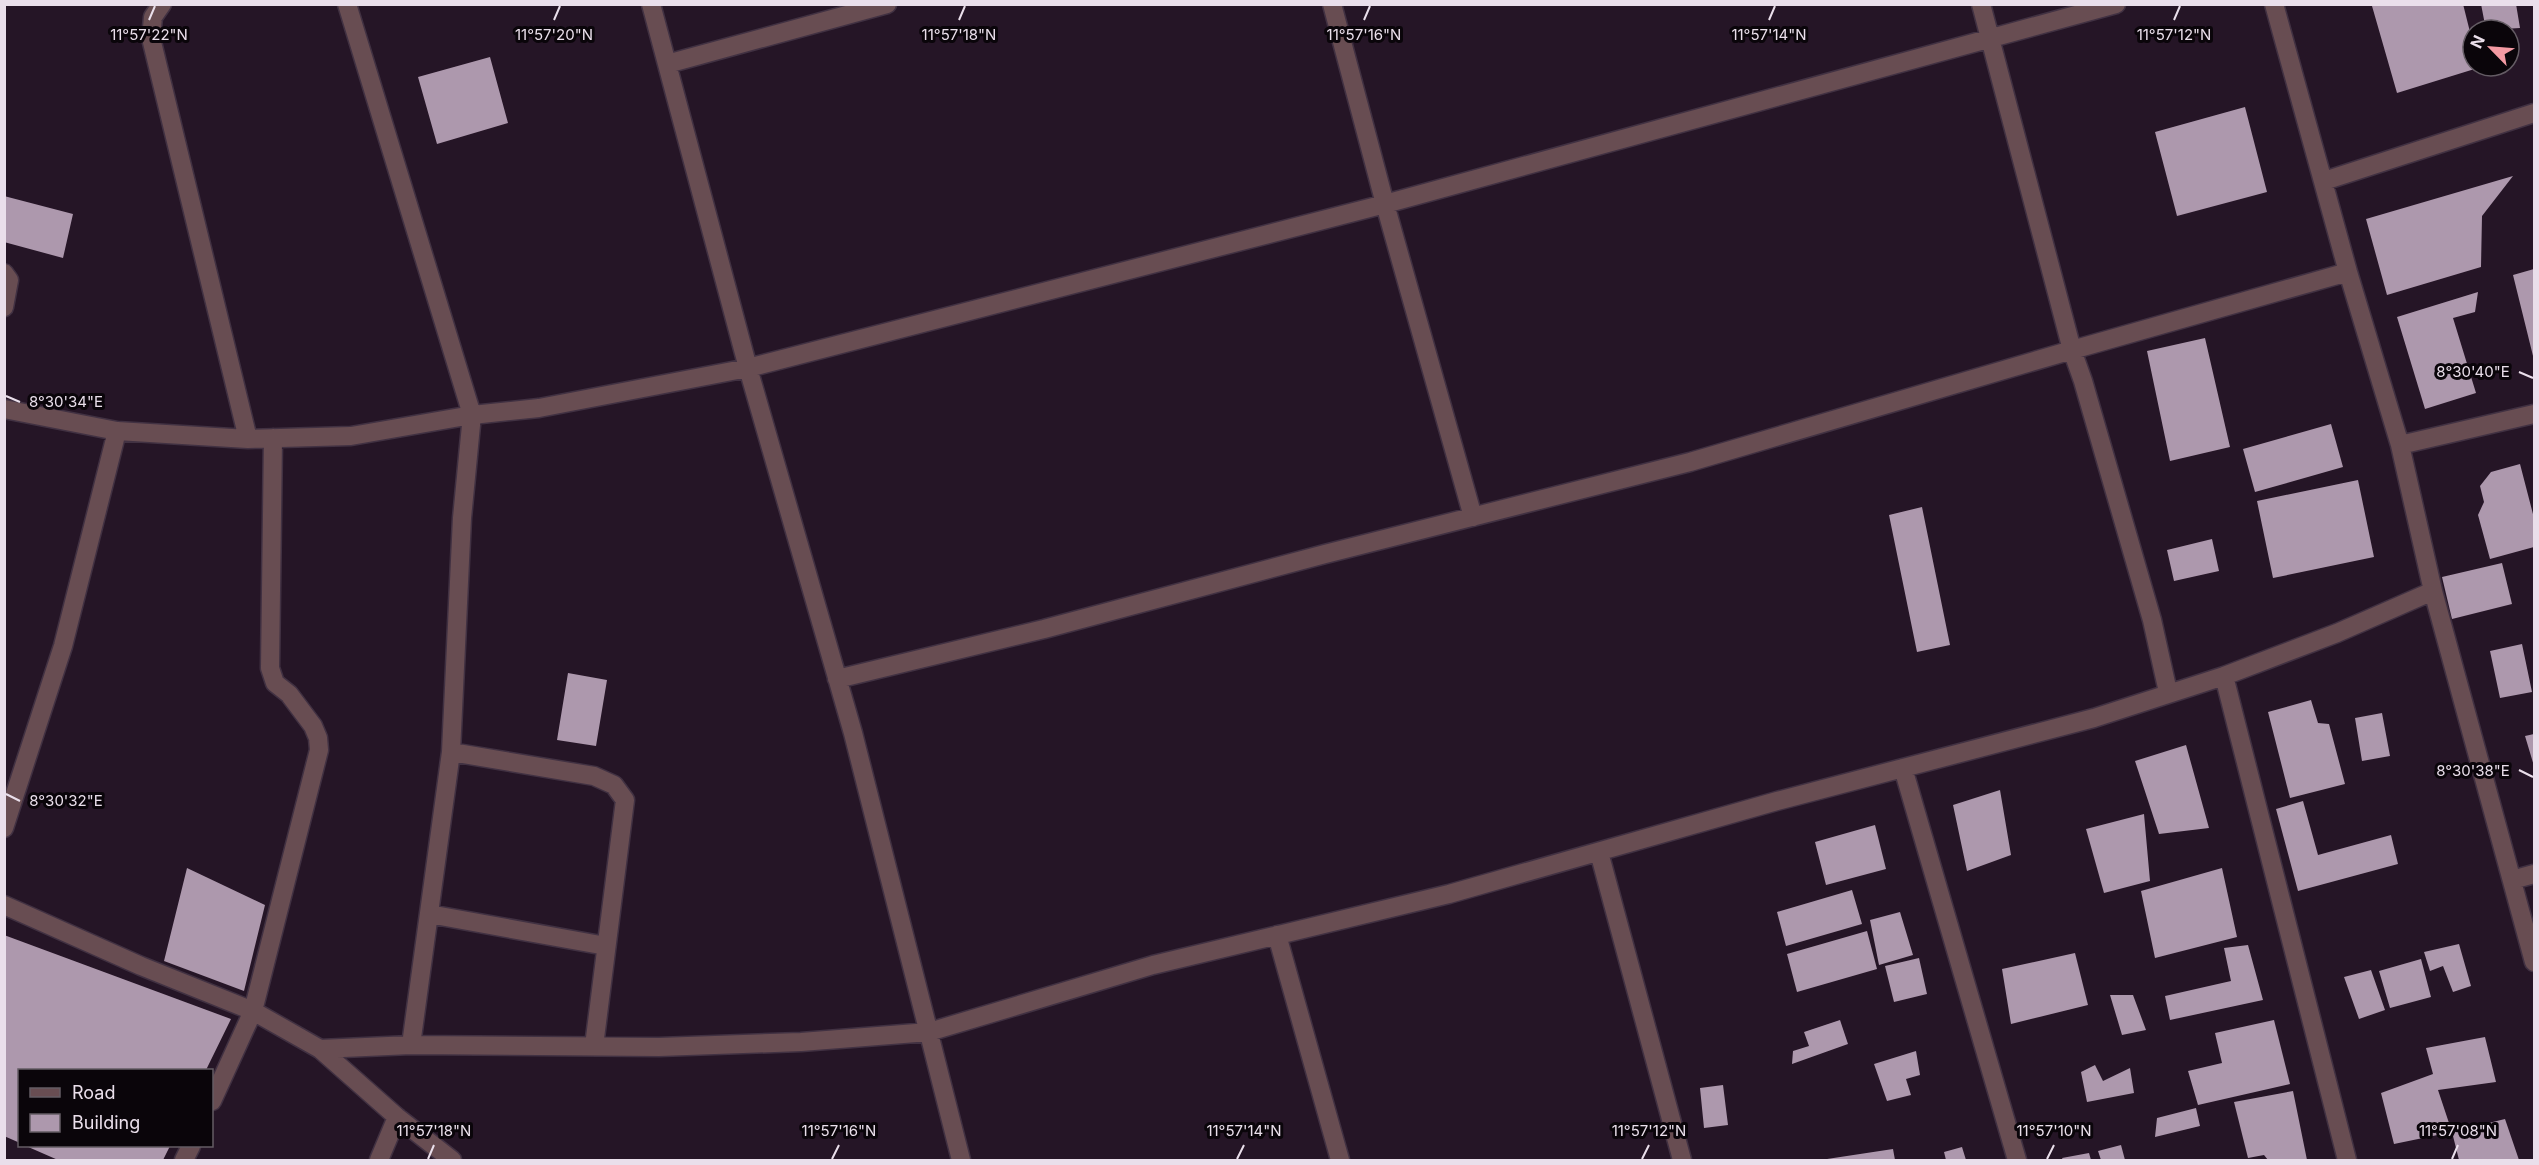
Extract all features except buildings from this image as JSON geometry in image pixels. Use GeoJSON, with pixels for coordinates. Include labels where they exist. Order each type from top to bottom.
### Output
{"type":"FeatureCollection","features":[{"type":"Feature","properties":{"kind":"street"},"geometry":{"type":"LineString","coordinates":[[162,4],[153,17],[151,38],[248,439]]}},
{"type":"Feature","properties":{"kind":"street"},"geometry":{"type":"LineString","coordinates":[[347,4],[472,415],[462,518],[451,752],[411,1045]]}},
{"type":"Feature","properties":{"kind":"street"},"geometry":{"type":"LineString","coordinates":[[651,4],[748,368],[853,733],[961,1161]]}},
{"type":"Feature","properties":{"kind":"street"},"geometry":{"type":"LineString","coordinates":[[667,64],[887,4]]}},
{"type":"Feature","properties":{"kind":"street"},"geometry":{"type":"LineString","coordinates":[[1332,4],[1385,204],[1473,517]]}},
{"type":"Feature","properties":{"kind":"street"},"geometry":{"type":"LineString","coordinates":[[1981,4],[2072,350],[2152,620],[2168,692]]}},
{"type":"Feature","properties":{"kind":"street"},"geometry":{"type":"LineString","coordinates":[[4,409],[117,431],[248,439],[351,436],[472,415],[539,408],[748,368],[1385,204],[2116,4]]}},
{"type":"Feature","properties":{"kind":"street"},"geometry":{"type":"LineString","coordinates":[[2274,4],[2348,273],[2400,445],[2433,591],[2535,962]]}},
{"type":"Feature","properties":{"kind":"street"},"geometry":{"type":"LineString","coordinates":[[2324,181],[2535,113]]}},
{"type":"Feature","properties":{"kind":"street"},"geometry":{"type":"LineString","coordinates":[[4,273],[9,280],[4,307]]}},
{"type":"Feature","properties":{"kind":"street"},"geometry":{"type":"LineString","coordinates":[[837,679],[1044,629],[1690,462],[2072,350],[2348,273]]}},
{"type":"Feature","properties":{"kind":"street"},"geometry":{"type":"LineString","coordinates":[[2400,445],[2535,414]]}},
{"type":"Feature","properties":{"kind":"street"},"geometry":{"type":"LineString","coordinates":[[4,828],[63,646],[117,431]]}},
{"type":"Feature","properties":{"kind":"street"},"geometry":{"type":"LineString","coordinates":[[213,1099],[253,1011],[319,750],[318,738],[313,726],[289,694],[275,683],[270,668],[273,438]]}},
{"type":"Feature","properties":{"kind":"street"},"geometry":{"type":"LineString","coordinates":[[321,1049],[411,1045],[594,1046],[801,1042],[929,1032],[1153,965],[1449,894],[1903,768],[2094,718],[2224,675],[2337,633],[2433,591]]}},
{"type":"Feature","properties":{"kind":"street"},"geometry":{"type":"LineString","coordinates":[[2224,675],[2347,1161]]}},
{"type":"Feature","properties":{"kind":"street"},"geometry":{"type":"LineString","coordinates":[[451,752],[594,776],[614,785],[625,800],[594,1046]]}},
{"type":"Feature","properties":{"kind":"street"},"geometry":{"type":"LineString","coordinates":[[1903,768],[2017,1161]]}},
{"type":"Feature","properties":{"kind":"street"},"geometry":{"type":"LineString","coordinates":[[1599,852],[1682,1161]]}},
{"type":"Feature","properties":{"kind":"street"},"geometry":{"type":"LineString","coordinates":[[2512,880],[2535,874]]}},
{"type":"Feature","properties":{"kind":"street"},"geometry":{"type":"LineString","coordinates":[[4,905],[141,966],[253,1011],[321,1049],[397,1118],[452,1161]]}},
{"type":"Feature","properties":{"kind":"street"},"geometry":{"type":"LineString","coordinates":[[429,914],[606,946]]}},
{"type":"Feature","properties":{"kind":"street"},"geometry":{"type":"LineString","coordinates":[[1277,935],[1340,1161]]}},
{"type":"Feature","properties":{"kind":"street"},"geometry":{"type":"LineString","coordinates":[[379,1161],[397,1118]]}},
{"type":"Feature","properties":{"kind":"street"},"geometry":{"type":"LineString","coordinates":[[184,1161],[191,1147]]}}]}
